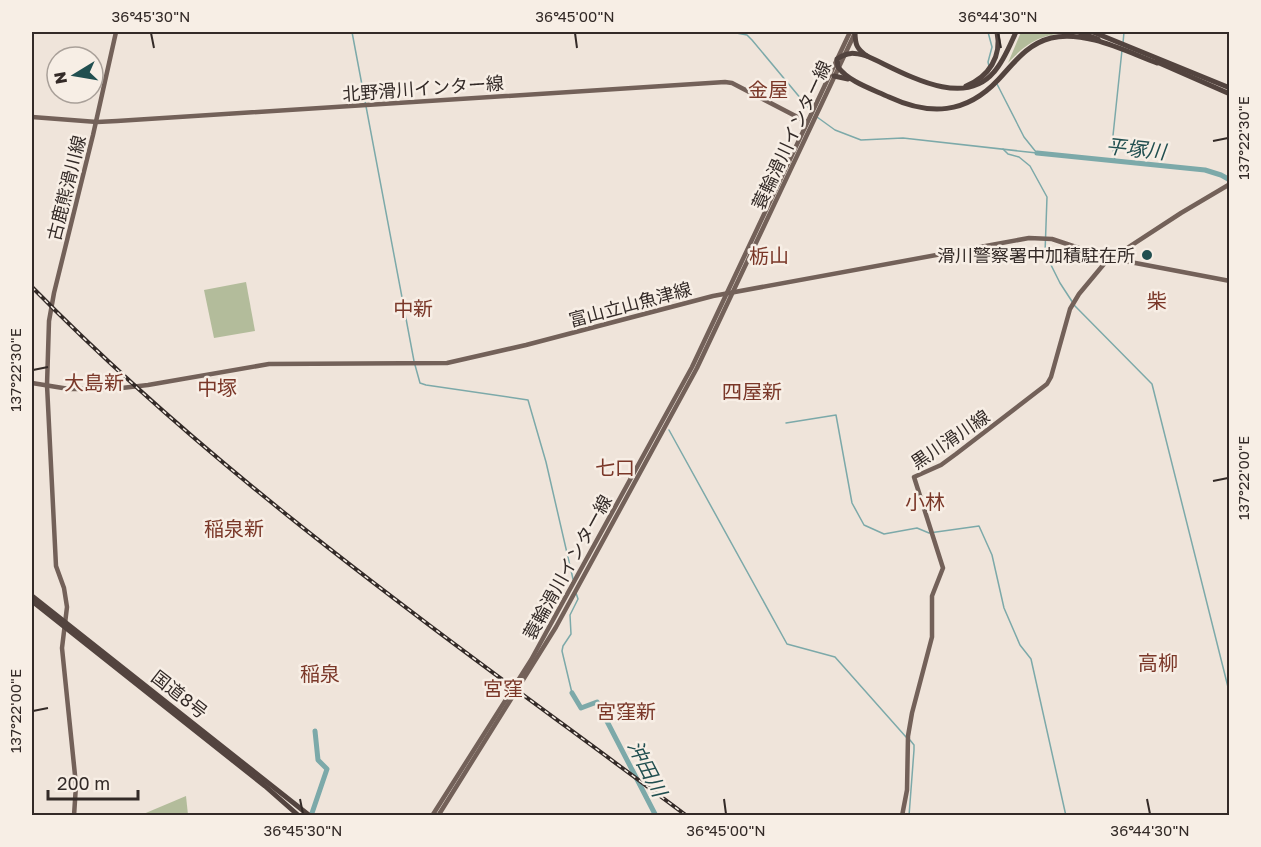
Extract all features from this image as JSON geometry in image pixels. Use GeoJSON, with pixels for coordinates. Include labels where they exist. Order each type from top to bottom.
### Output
{"type":"FeatureCollection","features":[{"type":"Feature","properties":{"kind":"highway"},"geometry":{"type":"LineString","coordinates":[[854,32],[856,46],[867,56]]}},
{"type":"Feature","properties":{"kind":"highway"},"geometry":{"type":"LineString","coordinates":[[947,88],[969,85],[986,74],[998,52],[997,32]]}},
{"type":"Feature","properties":{"kind":"highway"},"geometry":{"type":"LineString","coordinates":[[853,80],[838,67],[837,59],[844,54],[856,53],[867,56],[935,85],[947,88],[971,88],[989,78],[1003,59],[1017,32]]}},
{"type":"Feature","properties":{"kind":"highway"},"geometry":{"type":"LineString","coordinates":[[977,98],[999,74],[1017,32]]}},
{"type":"Feature","properties":{"kind":"highway"},"geometry":{"type":"LineString","coordinates":[[1078,32],[1230,94]]}},
{"type":"Feature","properties":{"kind":"highway"},"geometry":{"type":"LineString","coordinates":[[1094,32],[1230,88]]}},
{"type":"Feature","properties":{"kind":"highway"},"geometry":{"type":"LineString","coordinates":[[834,76],[853,80],[899,102],[921,109],[948,109],[977,98],[1029,48],[1039,42],[1057,37],[1092,40],[1157,63]]}},
{"type":"Feature","properties":{"kind":"highway","name":"国道8号"},"geometry":{"type":"LineString","coordinates":[[32,596],[299,816]]}},
{"type":"Feature","properties":{"kind":"highway","name":"国道8号"},"geometry":{"type":"LineString","coordinates":[[32,601],[310,816]]}},
{"type":"Feature","properties":{"kind":"main road","name":"古鹿熊滑川線"},"geometry":{"type":"LineString","coordinates":[[74,816],[76,785],[62,648],[66,597],[56,566],[47,386],[47,338],[51,303],[97,122],[116,32]]}},
{"type":"Feature","properties":{"kind":"main road","name":"蓑輪滑川インター線"},"geometry":{"type":"LineString","coordinates":[[432,816],[531,660],[692,367],[854,32]]}},
{"type":"Feature","properties":{"kind":"main road","name":"蓑輪滑川インター線"},"geometry":{"type":"LineString","coordinates":[[438,816],[560,619],[697,368],[807,122],[837,59],[854,32]]}},
{"type":"Feature","properties":{"kind":"main road","name":"北野滑川インター線"},"geometry":{"type":"LineString","coordinates":[[32,117],[97,122],[725,82],[732,83],[807,122]]}},
{"type":"Feature","properties":{"kind":"main road","name":"黒川滑川線"},"geometry":{"type":"LineString","coordinates":[[902,816],[907,790],[908,736],[932,637],[932,596],[943,568],[914,477],[941,465],[1035,396],[1047,384],[1070,309],[1079,294],[1110,258],[1229,185]]}},
{"type":"Feature","properties":{"kind":"main road","name":"富山立山魚津線"},"geometry":{"type":"LineString","coordinates":[[32,383],[82,389],[131,388],[269,364],[447,363],[729,293],[1029,238],[1052,239],[1110,258],[1230,281]]}},
{"type":"Feature","properties":{"kind":"green space"},"geometry":{"type":"Polygon","coordinates":[[[1021,32],[1075,33],[1054,34],[1038,39],[1030,43],[1008,63],[1021,32]]]}},
{"type":"Feature","properties":{"kind":"green space"},"geometry":{"type":"Polygon","coordinates":[[[246,282],[255,331],[214,338],[204,290],[246,282]]]}},
{"type":"Feature","properties":{"kind":"green space"},"geometry":{"type":"Polygon","coordinates":[[[186,796],[188,815],[141,815],[186,796]]]}},
{"type":"Feature","properties":{"kind":"waterway"},"geometry":{"type":"LineString","coordinates":[[352,32],[414,361]]}},
{"type":"Feature","properties":{"kind":"waterway"},"geometry":{"type":"LineString","coordinates":[[731,32],[747,35],[812,112]]}},
{"type":"Feature","properties":{"kind":"waterway"},"geometry":{"type":"LineString","coordinates":[[988,32],[992,47],[989,66]]}},
{"type":"Feature","properties":{"kind":"waterway"},"geometry":{"type":"LineString","coordinates":[[1123,43],[1124,32]]}},
{"type":"Feature","properties":{"kind":"waterway"},"geometry":{"type":"LineString","coordinates":[[1115,161],[1112,145],[1122,50]]}},
{"type":"Feature","properties":{"kind":"waterway"},"geometry":{"type":"LineString","coordinates":[[997,84],[1024,137],[1036,152]]}},
{"type":"Feature","properties":{"kind":"waterway"},"geometry":{"type":"LineString","coordinates":[[817,117],[835,130],[861,140],[903,138],[1037,153]]}},
{"type":"Feature","properties":{"kind":"waterway"},"geometry":{"type":"LineString","coordinates":[[1003,149],[1030,166],[1047,197],[1045,253],[1060,283],[1075,306],[1152,384],[1230,695]]}},
{"type":"Feature","properties":{"kind":"waterway","name":"平塚川"},"geometry":{"type":"LineString","coordinates":[[1037,153],[1205,170],[1230,180]]}},
{"type":"Feature","properties":{"kind":"waterway"},"geometry":{"type":"LineString","coordinates":[[415,365],[420,383],[426,385],[528,400],[546,462],[573,579]]}},
{"type":"Feature","properties":{"kind":"waterway"},"geometry":{"type":"LineString","coordinates":[[786,423],[836,415],[852,503],[864,525],[884,534],[917,528],[929,533],[979,526],[992,555],[1004,608],[1020,645],[1031,659],[1066,816]]}},
{"type":"Feature","properties":{"kind":"waterway"},"geometry":{"type":"LineString","coordinates":[[669,430],[787,644],[835,657],[906,737]]}},
{"type":"Feature","properties":{"kind":"waterway"},"geometry":{"type":"LineString","coordinates":[[572,693],[562,651],[571,634],[570,615],[578,599],[576,593]]}},
{"type":"Feature","properties":{"kind":"waterway","name":"沖田川"},"geometry":{"type":"LineString","coordinates":[[572,693],[581,708],[597,702],[656,816]]}},
{"type":"Feature","properties":{"kind":"waterway"},"geometry":{"type":"LineString","coordinates":[[311,816],[327,769],[318,760],[315,731]]}},
{"type":"Feature","properties":{"kind":"waterway"},"geometry":{"type":"LineString","coordinates":[[909,816],[914,750],[914,745],[910,740]]}},
{"type":"Feature","properties":{"kind":"railway"},"geometry":{"type":"LineString","coordinates":[[32,287],[107,361],[266,498],[433,628],[687,816]]}},
{"type":"Feature","properties":{"kind":"place","name":"滑川警察署中加積駐在所"},"geometry":{"type":"Point","coordinates":[1147,255]}},
{"type":"Feature","properties":{"kind":"district","name":"金屋"},"geometry":{"type":"Point","coordinates":[768,89]}},
{"type":"Feature","properties":{"kind":"district","name":"栃山"},"geometry":{"type":"Point","coordinates":[769,255]}},
{"type":"Feature","properties":{"kind":"district","name":"柴"},"geometry":{"type":"Point","coordinates":[1157,300]}},
{"type":"Feature","properties":{"kind":"district","name":"中新"},"geometry":{"type":"Point","coordinates":[413,308]}},
{"type":"Feature","properties":{"kind":"district","name":"大島新"},"geometry":{"type":"Point","coordinates":[94,382]}},
{"type":"Feature","properties":{"kind":"district","name":"中塚"},"geometry":{"type":"Point","coordinates":[217,387]}},
{"type":"Feature","properties":{"kind":"district","name":"四屋新"},"geometry":{"type":"Point","coordinates":[752,391]}},
{"type":"Feature","properties":{"kind":"district","name":"七口"},"geometry":{"type":"Point","coordinates":[615,467]}},
{"type":"Feature","properties":{"kind":"district","name":"小林"},"geometry":{"type":"Point","coordinates":[925,501]}},
{"type":"Feature","properties":{"kind":"district","name":"稲泉新"},"geometry":{"type":"Point","coordinates":[234,528]}},
{"type":"Feature","properties":{"kind":"district","name":"高柳"},"geometry":{"type":"Point","coordinates":[1158,662]}},
{"type":"Feature","properties":{"kind":"district","name":"稲泉"},"geometry":{"type":"Point","coordinates":[320,673]}},
{"type":"Feature","properties":{"kind":"district","name":"宮窪"},"geometry":{"type":"Point","coordinates":[503,688]}},
{"type":"Feature","properties":{"kind":"district","name":"宮窪新"},"geometry":{"type":"Point","coordinates":[626,711]}}]}
